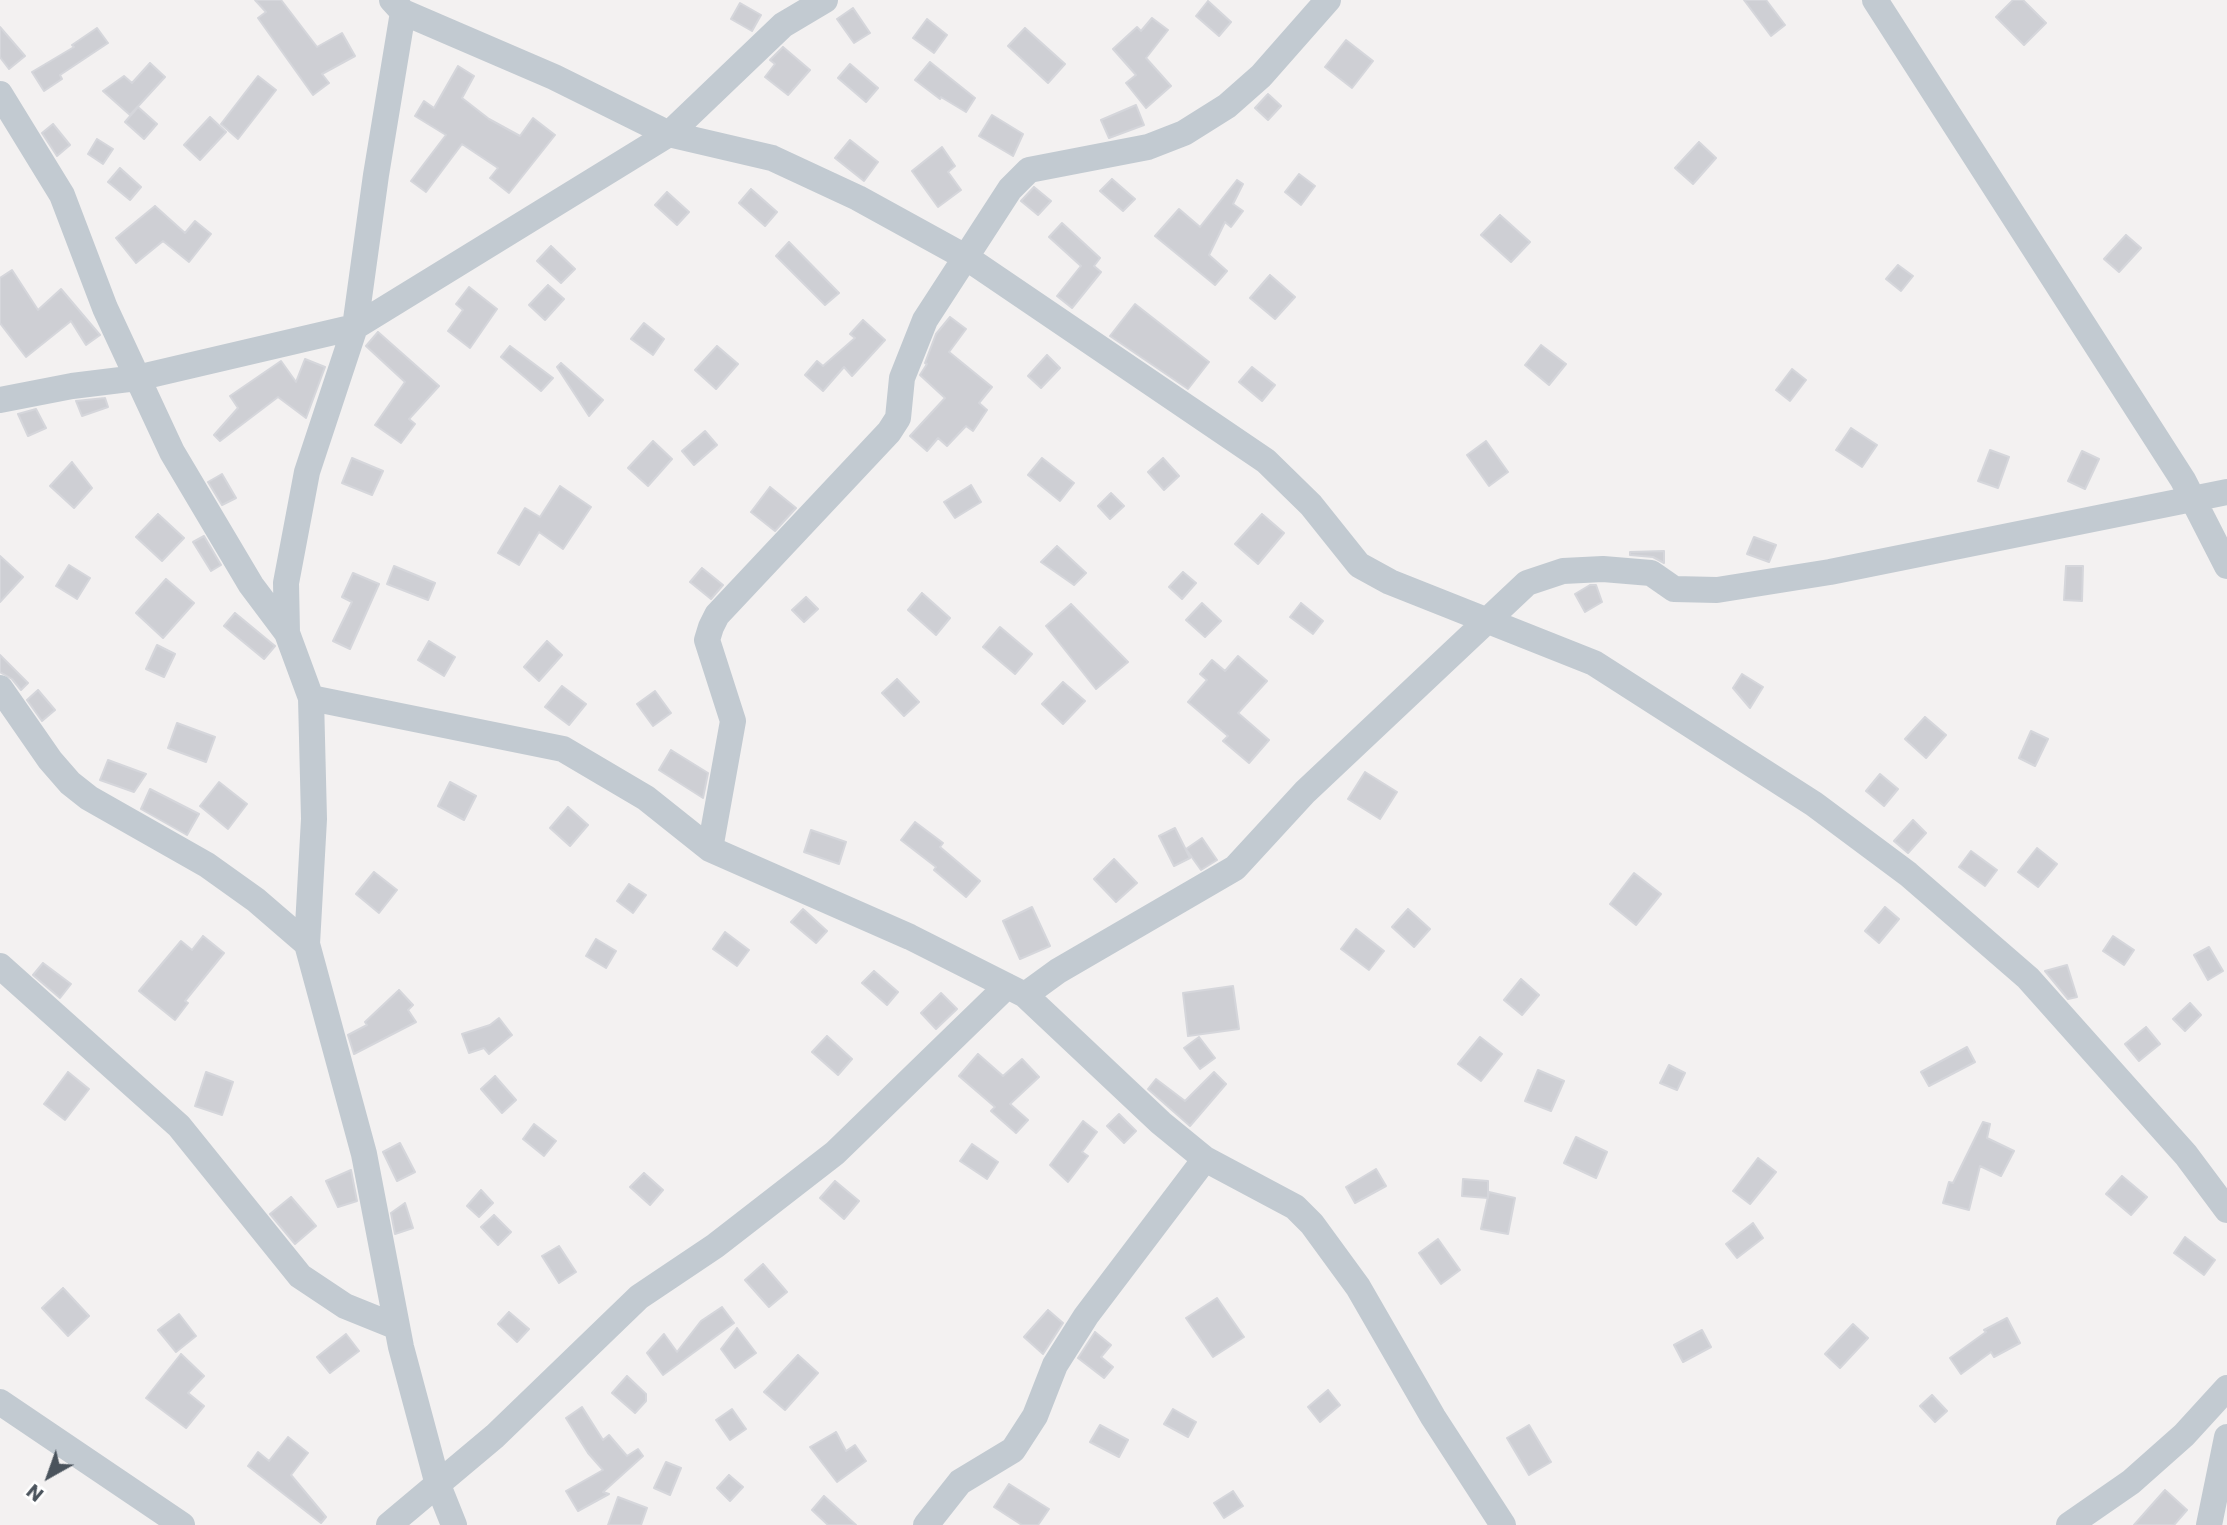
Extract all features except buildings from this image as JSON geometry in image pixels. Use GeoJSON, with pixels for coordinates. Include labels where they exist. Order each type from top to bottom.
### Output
{"type":"FeatureCollection","features":[{"type":"Feature","properties":{"kind":"street"},"geometry":{"type":"LineString","coordinates":[[0,400],[72,386],[137,378],[355,327],[669,134],[783,25],[825,0]]}},
{"type":"Feature","properties":{"kind":"street"},"geometry":{"type":"LineString","coordinates":[[710,849],[733,721],[707,640],[717,615],[889,432],[900,410],[902,378],[925,320],[1010,189],[1029,170],[1148,147],[1184,133],[1227,106],[1261,76],[1328,0]]}},
{"type":"Feature","properties":{"kind":"street"},"geometry":{"type":"LineString","coordinates":[[1875,0],[2195,501],[2227,566]]}},
{"type":"Feature","properties":{"kind":"street"},"geometry":{"type":"LineString","coordinates":[[287,633],[286,583],[307,472],[355,327],[398,6],[554,77],[669,134],[772,158],[858,198],[967,258],[1266,461],[1311,505],[1359,565],[1390,582],[1487,618],[1594,663],[1814,804],[1908,874],[2028,978],[2186,1154],[2227,1210]]}},
{"type":"Feature","properties":{"kind":"street"},"geometry":{"type":"LineString","coordinates":[[0,94],[62,195],[105,308],[172,452],[251,585],[287,633],[311,698],[314,819],[307,943],[364,1154],[397,1328],[438,1485],[454,1525]]}},
{"type":"Feature","properties":{"kind":"street"},"geometry":{"type":"LineString","coordinates":[[389,1525],[438,1485],[572,1364],[639,1297],[715,1246],[835,1153],[1016,991],[1058,971],[1235,868],[1305,792],[1527,583],[1563,571],[1603,569],[1651,573],[1674,589],[1717,590],[1830,572],[2195,501],[2227,492]]}},
{"type":"Feature","properties":{"kind":"street"},"geometry":{"type":"LineString","coordinates":[[0,688],[50,760],[89,798],[207,866],[307,943]]}},
{"type":"Feature","properties":{"kind":"street"},"geometry":{"type":"LineString","coordinates":[[311,698],[563,749],[646,797],[710,849],[910,937],[1016,991],[1161,1123],[1205,1158],[1295,1207],[1312,1224],[1358,1287],[1433,1417],[1503,1525]]}},
{"type":"Feature","properties":{"kind":"street"},"geometry":{"type":"LineString","coordinates":[[0,966],[179,1126],[300,1276],[345,1306],[397,1328]]}},
{"type":"Feature","properties":{"kind":"street"},"geometry":{"type":"LineString","coordinates":[[926,1525],[961,1482],[1013,1450],[1035,1416],[1055,1365],[1086,1316],[1205,1158]]}},
{"type":"Feature","properties":{"kind":"street"},"geometry":{"type":"LineString","coordinates":[[2068,1525],[2131,1482],[2184,1435],[2227,1388]]}},
{"type":"Feature","properties":{"kind":"street"},"geometry":{"type":"LineString","coordinates":[[0,1402],[182,1525]]}},
{"type":"Feature","properties":{"kind":"street"},"geometry":{"type":"LineString","coordinates":[[2209,1525],[2227,1437]]}}]}
